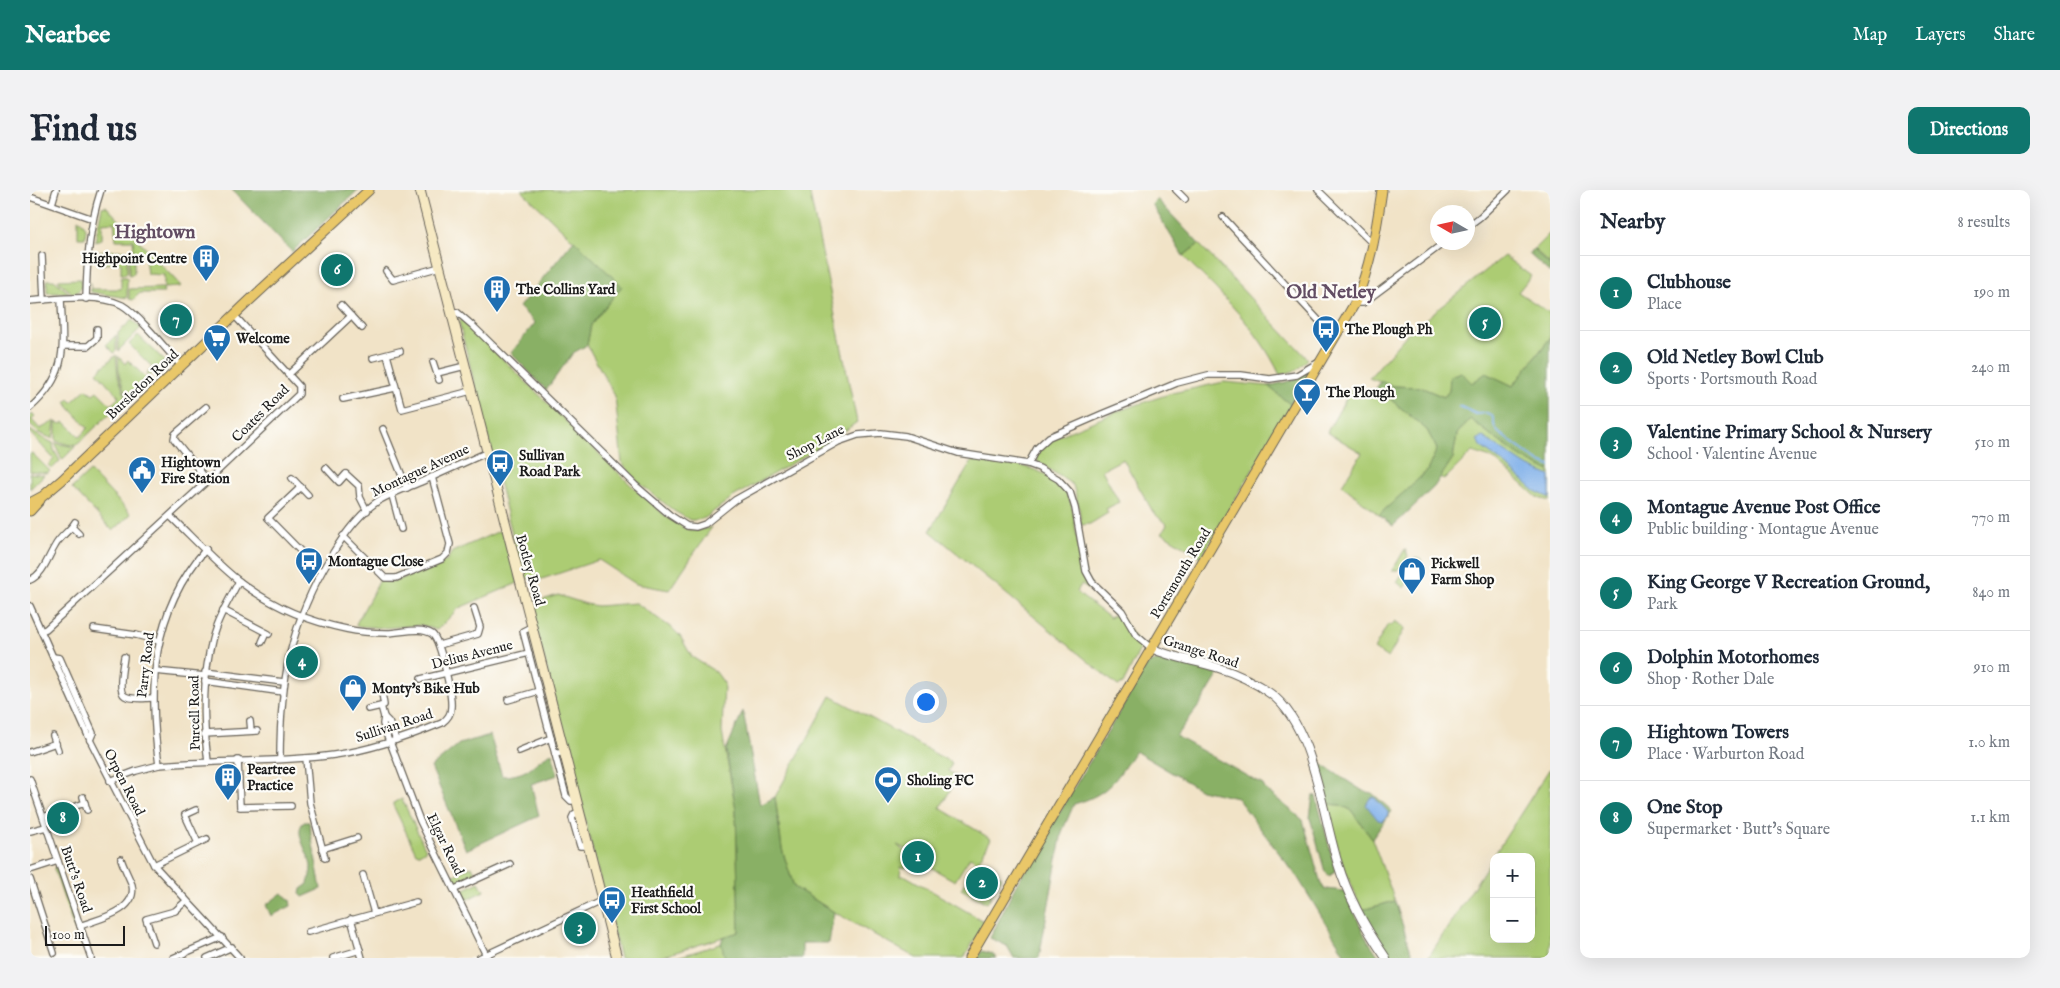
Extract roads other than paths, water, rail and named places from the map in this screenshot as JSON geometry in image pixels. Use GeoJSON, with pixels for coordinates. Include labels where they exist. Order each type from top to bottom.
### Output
{"type":"FeatureCollection","features":[{"type":"Feature","properties":{"kind":"main road","name":"Bursledon Road"},"geometry":{"type":"LineString","coordinates":[[30,511],[43,496],[369,190]]}},
{"type":"Feature","properties":{"kind":"main road","name":"Botley Road"},"geometry":{"type":"LineString","coordinates":[[420,190],[486,453],[532,626],[538,670],[560,753],[576,800],[617,958]]}},
{"type":"Feature","properties":{"kind":"main road","name":"Portsmouth Road"},"geometry":{"type":"LineString","coordinates":[[969,958],[1355,303],[1366,275],[1374,245],[1382,190]]}},
{"type":"Feature","properties":{"kind":"main road","name":"Bursledon Road"},"geometry":{"type":"LineString","coordinates":[[30,503],[43,496]]}},
{"type":"Feature","properties":{"kind":"street"},"geometry":{"type":"LineString","coordinates":[[52,204],[56,190]]}},
{"type":"Feature","properties":{"kind":"street"},"geometry":{"type":"LineString","coordinates":[[86,299],[87,254],[93,218],[101,190]]}},
{"type":"Feature","properties":{"kind":"street"},"geometry":{"type":"LineString","coordinates":[[1176,190],[1185,199]]}},
{"type":"Feature","properties":{"kind":"street"},"geometry":{"type":"LineString","coordinates":[[1318,190],[1374,245]]}},
{"type":"Feature","properties":{"kind":"street"},"geometry":{"type":"LineString","coordinates":[[1475,221],[1508,190]]}},
{"type":"Feature","properties":{"kind":"street"},"geometry":{"type":"LineString","coordinates":[[30,197],[93,218]]}},
{"type":"Feature","properties":{"kind":"street"},"geometry":{"type":"LineString","coordinates":[[1223,217],[1335,338]]}},
{"type":"Feature","properties":{"kind":"street"},"geometry":{"type":"LineString","coordinates":[[1355,303],[1363,303],[1434,250]]}},
{"type":"Feature","properties":{"kind":"street"},"geometry":{"type":"LineString","coordinates":[[42,256],[44,300]]}},
{"type":"Feature","properties":{"kind":"street"},"geometry":{"type":"LineString","coordinates":[[393,280],[440,267]]}},
{"type":"Feature","properties":{"kind":"street"},"geometry":{"type":"LineString","coordinates":[[386,271],[395,286]]}},
{"type":"Feature","properties":{"kind":"street"},"geometry":{"type":"LineString","coordinates":[[30,408],[41,398],[56,377],[63,346],[61,299]]}},
{"type":"Feature","properties":{"kind":"street"},"geometry":{"type":"LineString","coordinates":[[30,300],[106,300],[125,308],[181,366]]}},
{"type":"Feature","properties":{"kind":"street"},"geometry":{"type":"LineString","coordinates":[[341,305],[362,328]]}},
{"type":"Feature","properties":{"kind":"street","name":"Shop Lane"},"geometry":{"type":"LineString","coordinates":[[451,312],[457,312],[472,325],[635,485],[670,515],[687,526],[696,527],[705,524],[735,500],[838,442],[858,434],[881,433],[906,436],[958,454],[1028,464]]}},
{"type":"Feature","properties":{"kind":"street","name":"Coates Road"},"geometry":{"type":"LineString","coordinates":[[41,631],[46,629],[170,516],[299,394],[299,386],[234,316]]}},
{"type":"Feature","properties":{"kind":"street"},"geometry":{"type":"LineString","coordinates":[[288,375],[351,316]]}},
{"type":"Feature","properties":{"kind":"street"},"geometry":{"type":"LineString","coordinates":[[63,346],[88,346],[97,338],[97,330]]}},
{"type":"Feature","properties":{"kind":"street"},"geometry":{"type":"LineString","coordinates":[[373,358],[400,351]]}},
{"type":"Feature","properties":{"kind":"street"},"geometry":{"type":"LineString","coordinates":[[387,355],[402,409],[471,391]]}},
{"type":"Feature","properties":{"kind":"street"},"geometry":{"type":"LineString","coordinates":[[434,362],[439,380]]}},
{"type":"Feature","properties":{"kind":"street"},"geometry":{"type":"LineString","coordinates":[[1028,464],[1037,448],[1049,437],[1177,384],[1208,375],[1240,375],[1270,379],[1296,375],[1319,362]]}},
{"type":"Feature","properties":{"kind":"street"},"geometry":{"type":"LineString","coordinates":[[436,373],[465,366]]}},
{"type":"Feature","properties":{"kind":"street"},"geometry":{"type":"LineString","coordinates":[[343,399],[395,388]]}},
{"type":"Feature","properties":{"kind":"street"},"geometry":{"type":"LineString","coordinates":[[206,407],[175,434],[174,439],[208,481]]}},
{"type":"Feature","properties":{"kind":"street"},"geometry":{"type":"LineString","coordinates":[[383,429],[407,488]]}},
{"type":"Feature","properties":{"kind":"street","name":"Montague Avenue"},"geometry":{"type":"LineString","coordinates":[[280,759],[280,724],[283,692],[291,646],[300,616],[321,572],[343,536],[378,501],[486,453]]}},
{"type":"Feature","properties":{"kind":"street","name":"Grange Road"},"geometry":{"type":"LineString","coordinates":[[1028,464],[1058,479],[1070,492],[1075,508],[1086,571],[1092,582],[1122,611],[1136,635],[1151,648],[1164,654],[1217,667],[1255,684],[1277,699],[1286,710],[1306,745],[1338,865],[1367,931],[1386,958]]}},
{"type":"Feature","properties":{"kind":"street"},"geometry":{"type":"LineString","coordinates":[[326,468],[339,482],[346,474],[359,486],[360,497],[367,511]]}},
{"type":"Feature","properties":{"kind":"street"},"geometry":{"type":"LineString","coordinates":[[343,536],[385,578],[396,578],[442,559],[448,554],[450,544],[432,477]]}},
{"type":"Feature","properties":{"kind":"street"},"geometry":{"type":"LineString","coordinates":[[292,478],[308,496]]}},
{"type":"Feature","properties":{"kind":"street"},"geometry":{"type":"LineString","coordinates":[[301,487],[268,518],[321,572]]}},
{"type":"Feature","properties":{"kind":"street"},"geometry":{"type":"LineString","coordinates":[[392,495],[401,529]]}},
{"type":"Feature","properties":{"kind":"street"},"geometry":{"type":"LineString","coordinates":[[170,516],[239,581],[269,600],[300,616],[335,627],[388,633],[426,632],[434,636],[439,645],[478,634],[480,627],[474,608]]}},
{"type":"Feature","properties":{"kind":"street"},"geometry":{"type":"LineString","coordinates":[[30,580],[37,576],[55,546],[74,524],[79,534]]}},
{"type":"Feature","properties":{"kind":"street","name":"Parry Road"},"geometry":{"type":"LineString","coordinates":[[159,765],[153,698],[159,641],[175,595],[190,568],[206,549]]}},
{"type":"Feature","properties":{"kind":"street","name":"Purcell Road"},"geometry":{"type":"LineString","coordinates":[[208,762],[204,734],[205,676],[212,639],[223,610],[239,581]]}},
{"type":"Feature","properties":{"kind":"street","name":"Orpen Road"},"geometry":{"type":"LineString","coordinates":[[30,606],[33,620],[41,631],[90,740],[154,865],[186,901],[232,947],[240,958]]}},
{"type":"Feature","properties":{"kind":"street"},"geometry":{"type":"LineString","coordinates":[[223,610],[268,634],[262,642]]}},
{"type":"Feature","properties":{"kind":"street"},"geometry":{"type":"LineString","coordinates":[[102,630],[103,623]]}},
{"type":"Feature","properties":{"kind":"street"},"geometry":{"type":"LineString","coordinates":[[532,626],[523,631],[529,653],[538,670],[539,691],[551,738],[560,753]]}},
{"type":"Feature","properties":{"kind":"street"},"geometry":{"type":"LineString","coordinates":[[94,629],[136,635],[159,641]]}},
{"type":"Feature","properties":{"kind":"street","name":"Sullivan Road"},"geometry":{"type":"LineString","coordinates":[[110,781],[159,765],[306,758],[352,752],[391,742],[438,724],[447,719],[452,703],[439,645]]}},
{"type":"Feature","properties":{"kind":"street","name":"Delius Avenue"},"geometry":{"type":"LineString","coordinates":[[421,679],[529,653]]}},
{"type":"Feature","properties":{"kind":"street"},"geometry":{"type":"LineString","coordinates":[[124,657],[120,688],[122,694],[126,697],[153,698]]}},
{"type":"Feature","properties":{"kind":"street"},"geometry":{"type":"LineString","coordinates":[[155,671],[284,682]]}},
{"type":"Feature","properties":{"kind":"street"},"geometry":{"type":"LineString","coordinates":[[205,676],[283,692]]}},
{"type":"Feature","properties":{"kind":"street"},"geometry":{"type":"LineString","coordinates":[[508,700],[539,691]]}},
{"type":"Feature","properties":{"kind":"street","name":"Elgar Road"},"geometry":{"type":"LineString","coordinates":[[382,693],[384,705],[381,706],[384,717],[383,724],[420,820],[486,955]]}},
{"type":"Feature","properties":{"kind":"street"},"geometry":{"type":"LineString","coordinates":[[368,709],[381,706]]}},
{"type":"Feature","properties":{"kind":"street"},"geometry":{"type":"LineString","coordinates":[[204,734],[254,731],[250,722]]}},
{"type":"Feature","properties":{"kind":"street"},"geometry":{"type":"LineString","coordinates":[[53,736],[58,750]]}},
{"type":"Feature","properties":{"kind":"street"},"geometry":{"type":"LineString","coordinates":[[519,751],[551,738]]}},
{"type":"Feature","properties":{"kind":"street"},"geometry":{"type":"LineString","coordinates":[[30,752],[56,743]]}},
{"type":"Feature","properties":{"kind":"street"},"geometry":{"type":"LineString","coordinates":[[306,758],[310,803],[325,858]]}},
{"type":"Feature","properties":{"kind":"street"},"geometry":{"type":"LineString","coordinates":[[238,760],[240,807],[291,806]]}},
{"type":"Feature","properties":{"kind":"street","name":"Butt's Road"},"geometry":{"type":"LineString","coordinates":[[30,779],[91,958]]}},
{"type":"Feature","properties":{"kind":"street"},"geometry":{"type":"LineString","coordinates":[[43,817],[85,804]]}},
{"type":"Feature","properties":{"kind":"street"},"geometry":{"type":"LineString","coordinates":[[196,810],[185,815],[198,843]]}},
{"type":"Feature","properties":{"kind":"street"},"geometry":{"type":"LineString","coordinates":[[30,831],[46,826]]}},
{"type":"Feature","properties":{"kind":"street"},"geometry":{"type":"LineString","coordinates":[[322,849],[357,838]]}},
{"type":"Feature","properties":{"kind":"street"},"geometry":{"type":"LineString","coordinates":[[154,865],[207,839]]}},
{"type":"Feature","properties":{"kind":"street"},"geometry":{"type":"LineString","coordinates":[[348,841],[350,849]]}},
{"type":"Feature","properties":{"kind":"street"},"geometry":{"type":"LineString","coordinates":[[80,926],[120,910],[129,902],[132,887],[121,859]]}},
{"type":"Feature","properties":{"kind":"street"},"geometry":{"type":"LineString","coordinates":[[30,870],[58,861]]}},
{"type":"Feature","properties":{"kind":"street"},"geometry":{"type":"LineString","coordinates":[[455,890],[510,864]]}},
{"type":"Feature","properties":{"kind":"street"},"geometry":{"type":"LineString","coordinates":[[363,874],[374,912]]}},
{"type":"Feature","properties":{"kind":"street"},"geometry":{"type":"LineString","coordinates":[[30,879],[54,953]]}},
{"type":"Feature","properties":{"kind":"street"},"geometry":{"type":"LineString","coordinates":[[358,886],[366,884]]}},
{"type":"Feature","properties":{"kind":"street"},"geometry":{"type":"LineString","coordinates":[[479,958],[602,900]]}},
{"type":"Feature","properties":{"kind":"street"},"geometry":{"type":"LineString","coordinates":[[154,943],[145,916],[175,910],[186,901]]}},
{"type":"Feature","properties":{"kind":"street"},"geometry":{"type":"LineString","coordinates":[[312,922],[311,931],[374,912],[416,902]]}},
{"type":"Feature","properties":{"kind":"street"},"geometry":{"type":"LineString","coordinates":[[351,919],[362,958]]}},
{"type":"Feature","properties":{"kind":"street"},"geometry":{"type":"LineString","coordinates":[[171,956],[222,937]]}},
{"type":"Feature","properties":{"kind":"street"},"geometry":{"type":"LineString","coordinates":[[208,958],[232,947]]}},
{"type":"Feature","properties":{"kind":"street"},"geometry":{"type":"LineString","coordinates":[[333,958],[360,950]]}},
{"type":"Feature","properties":{"kind":"water"},"geometry":{"type":"Polygon","coordinates":[[[1483,437],[1525,465],[1550,476],[1550,498],[1535,491],[1480,446],[1477,439],[1483,437]]]}},
{"type":"Feature","properties":{"kind":"water"},"geometry":{"type":"Polygon","coordinates":[[[1374,797],[1388,812],[1383,821],[1378,820],[1366,805],[1370,798],[1374,797]]]}},
{"type":"Feature","properties":{"kind":"waterway"},"geometry":{"type":"LineString","coordinates":[[1459,406],[1476,414],[1486,413],[1492,415],[1495,428],[1499,433],[1537,461],[1550,466]]}},
{"type":"Feature","properties":{"kind":"place","name":"Dolphin Motorhomes"},"geometry":{"type":"Point","coordinates":[337,270]}},
{"type":"Feature","properties":{"kind":"place","name":"Highpoint Centre"},"geometry":{"type":"Point","coordinates":[206,282]}},
{"type":"Feature","properties":{"kind":"place","name":"The Collins Yard"},"geometry":{"type":"Point","coordinates":[497,313]}},
{"type":"Feature","properties":{"kind":"place","name":"Hightown Towers"},"geometry":{"type":"Point","coordinates":[176,320]}},
{"type":"Feature","properties":{"kind":"place","name":"King George V Recreation Ground,"},"geometry":{"type":"Point","coordinates":[1485,323]}},
{"type":"Feature","properties":{"kind":"place","name":"The Plough Ph"},"geometry":{"type":"Point","coordinates":[1326,353]}},
{"type":"Feature","properties":{"kind":"place","name":"Welcome"},"geometry":{"type":"Point","coordinates":[217,362]}},
{"type":"Feature","properties":{"kind":"place","name":"The Plough"},"geometry":{"type":"Point","coordinates":[1307,416]}},
{"type":"Feature","properties":{"kind":"place","name":"Sullivan Road Park"},"geometry":{"type":"Point","coordinates":[500,487]}},
{"type":"Feature","properties":{"kind":"place","name":"Hightown Fire Station"},"geometry":{"type":"Point","coordinates":[142,494]}},
{"type":"Feature","properties":{"kind":"place","name":"Montague Close"},"geometry":{"type":"Point","coordinates":[309,585]}},
{"type":"Feature","properties":{"kind":"place","name":"Pickwell Farm Shop"},"geometry":{"type":"Point","coordinates":[1412,595]}},
{"type":"Feature","properties":{"kind":"place","name":"Montague Avenue Post Office"},"geometry":{"type":"Point","coordinates":[302,662]}},
{"type":"Feature","properties":{"kind":"place","name":"Monty's Bike Hub"},"geometry":{"type":"Point","coordinates":[353,712]}},
{"type":"Feature","properties":{"kind":"place","name":"Peartree Practice"},"geometry":{"type":"Point","coordinates":[228,801]}},
{"type":"Feature","properties":{"kind":"place","name":"Sholing FC"},"geometry":{"type":"Point","coordinates":[888,804]}},
{"type":"Feature","properties":{"kind":"place","name":"One Stop"},"geometry":{"type":"Point","coordinates":[63,818]}},
{"type":"Feature","properties":{"kind":"place","name":"Clubhouse"},"geometry":{"type":"Point","coordinates":[918,857]}},
{"type":"Feature","properties":{"kind":"place","name":"Old Netley Bowl Club"},"geometry":{"type":"Point","coordinates":[982,883]}},
{"type":"Feature","properties":{"kind":"place","name":"Heathfield First School"},"geometry":{"type":"Point","coordinates":[612,924]}},
{"type":"Feature","properties":{"kind":"place","name":"Valentine Primary School & Nursery"},"geometry":{"type":"Point","coordinates":[580,928]}},
{"type":"Feature","properties":{"kind":"district","name":"Hightown"},"geometry":{"type":"Point","coordinates":[155,231]}},
{"type":"Feature","properties":{"kind":"district","name":"Old Netley"},"geometry":{"type":"Point","coordinates":[1331,291]}}]}
